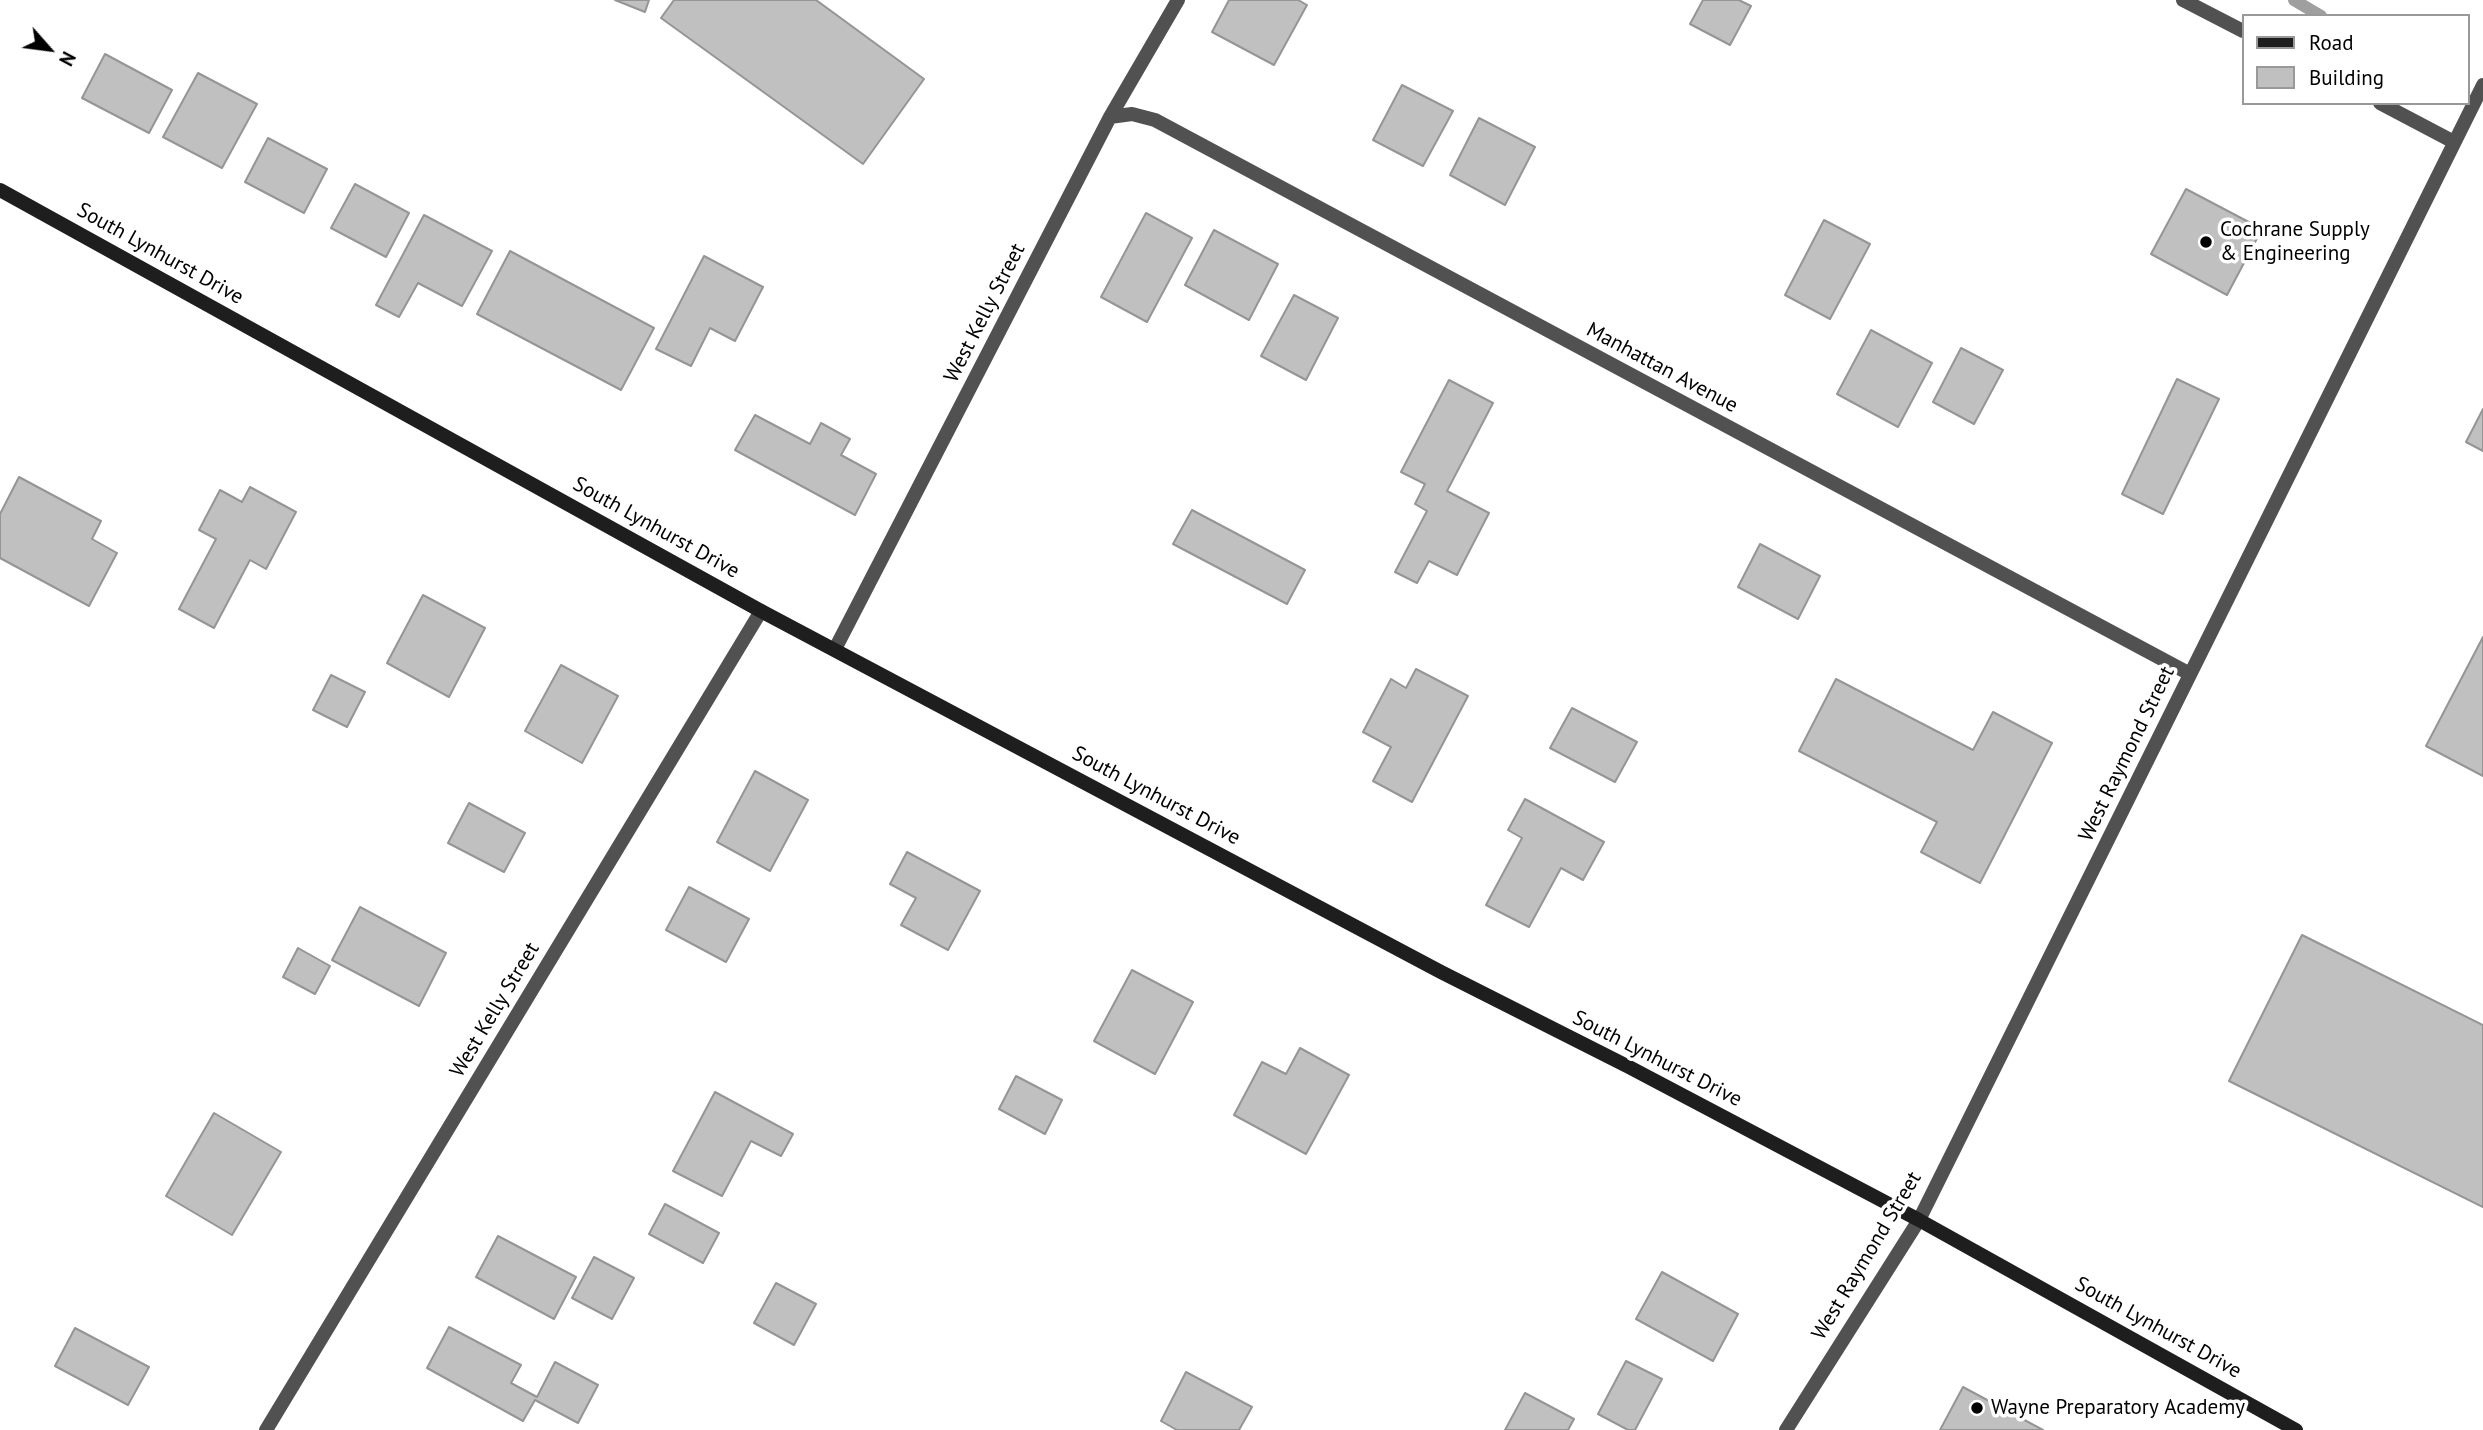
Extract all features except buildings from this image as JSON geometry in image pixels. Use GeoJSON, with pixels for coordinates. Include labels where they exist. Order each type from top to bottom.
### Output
{"type":"FeatureCollection","features":[{"type":"Feature","properties":{"kind":"main road","name":"South Lynhurst Drive"},"geometry":{"type":"LineString","coordinates":[[0,190],[761,611],[1441,972],[1629,1067],[1919,1220],[2296,1430]]}},
{"type":"Feature","properties":{"kind":"street","name":"West Kelly Street"},"geometry":{"type":"LineString","coordinates":[[835,649],[1110,117],[1178,0]]}},
{"type":"Feature","properties":{"kind":"street"},"geometry":{"type":"LineString","coordinates":[[2183,0],[2242,31]]}},
{"type":"Feature","properties":{"kind":"street","name":"West Raymond Street"},"geometry":{"type":"LineString","coordinates":[[1786,1430],[1919,1220],[2483,85]]}},
{"type":"Feature","properties":{"kind":"street"},"geometry":{"type":"LineString","coordinates":[[2384,105],[2454,142]]}},
{"type":"Feature","properties":{"kind":"street","name":"Manhattan Avenue"},"geometry":{"type":"LineString","coordinates":[[1110,117],[1132,114],[1155,120],[2190,674]]}},
{"type":"Feature","properties":{"kind":"street","name":"West Kelly Street"},"geometry":{"type":"LineString","coordinates":[[266,1430],[761,611]]}},
{"type":"Feature","properties":{"kind":"waterway"},"geometry":{"type":"LineString","coordinates":[[2294,0],[2318,14]]}},
{"type":"Feature","properties":{"kind":"place","name":"Cochrane Supply & Engineering"},"geometry":{"type":"Point","coordinates":[2206,242]}},
{"type":"Feature","properties":{"kind":"place","name":"Wayne Preparatory Academy"},"geometry":{"type":"Point","coordinates":[1977,1408]}}]}
